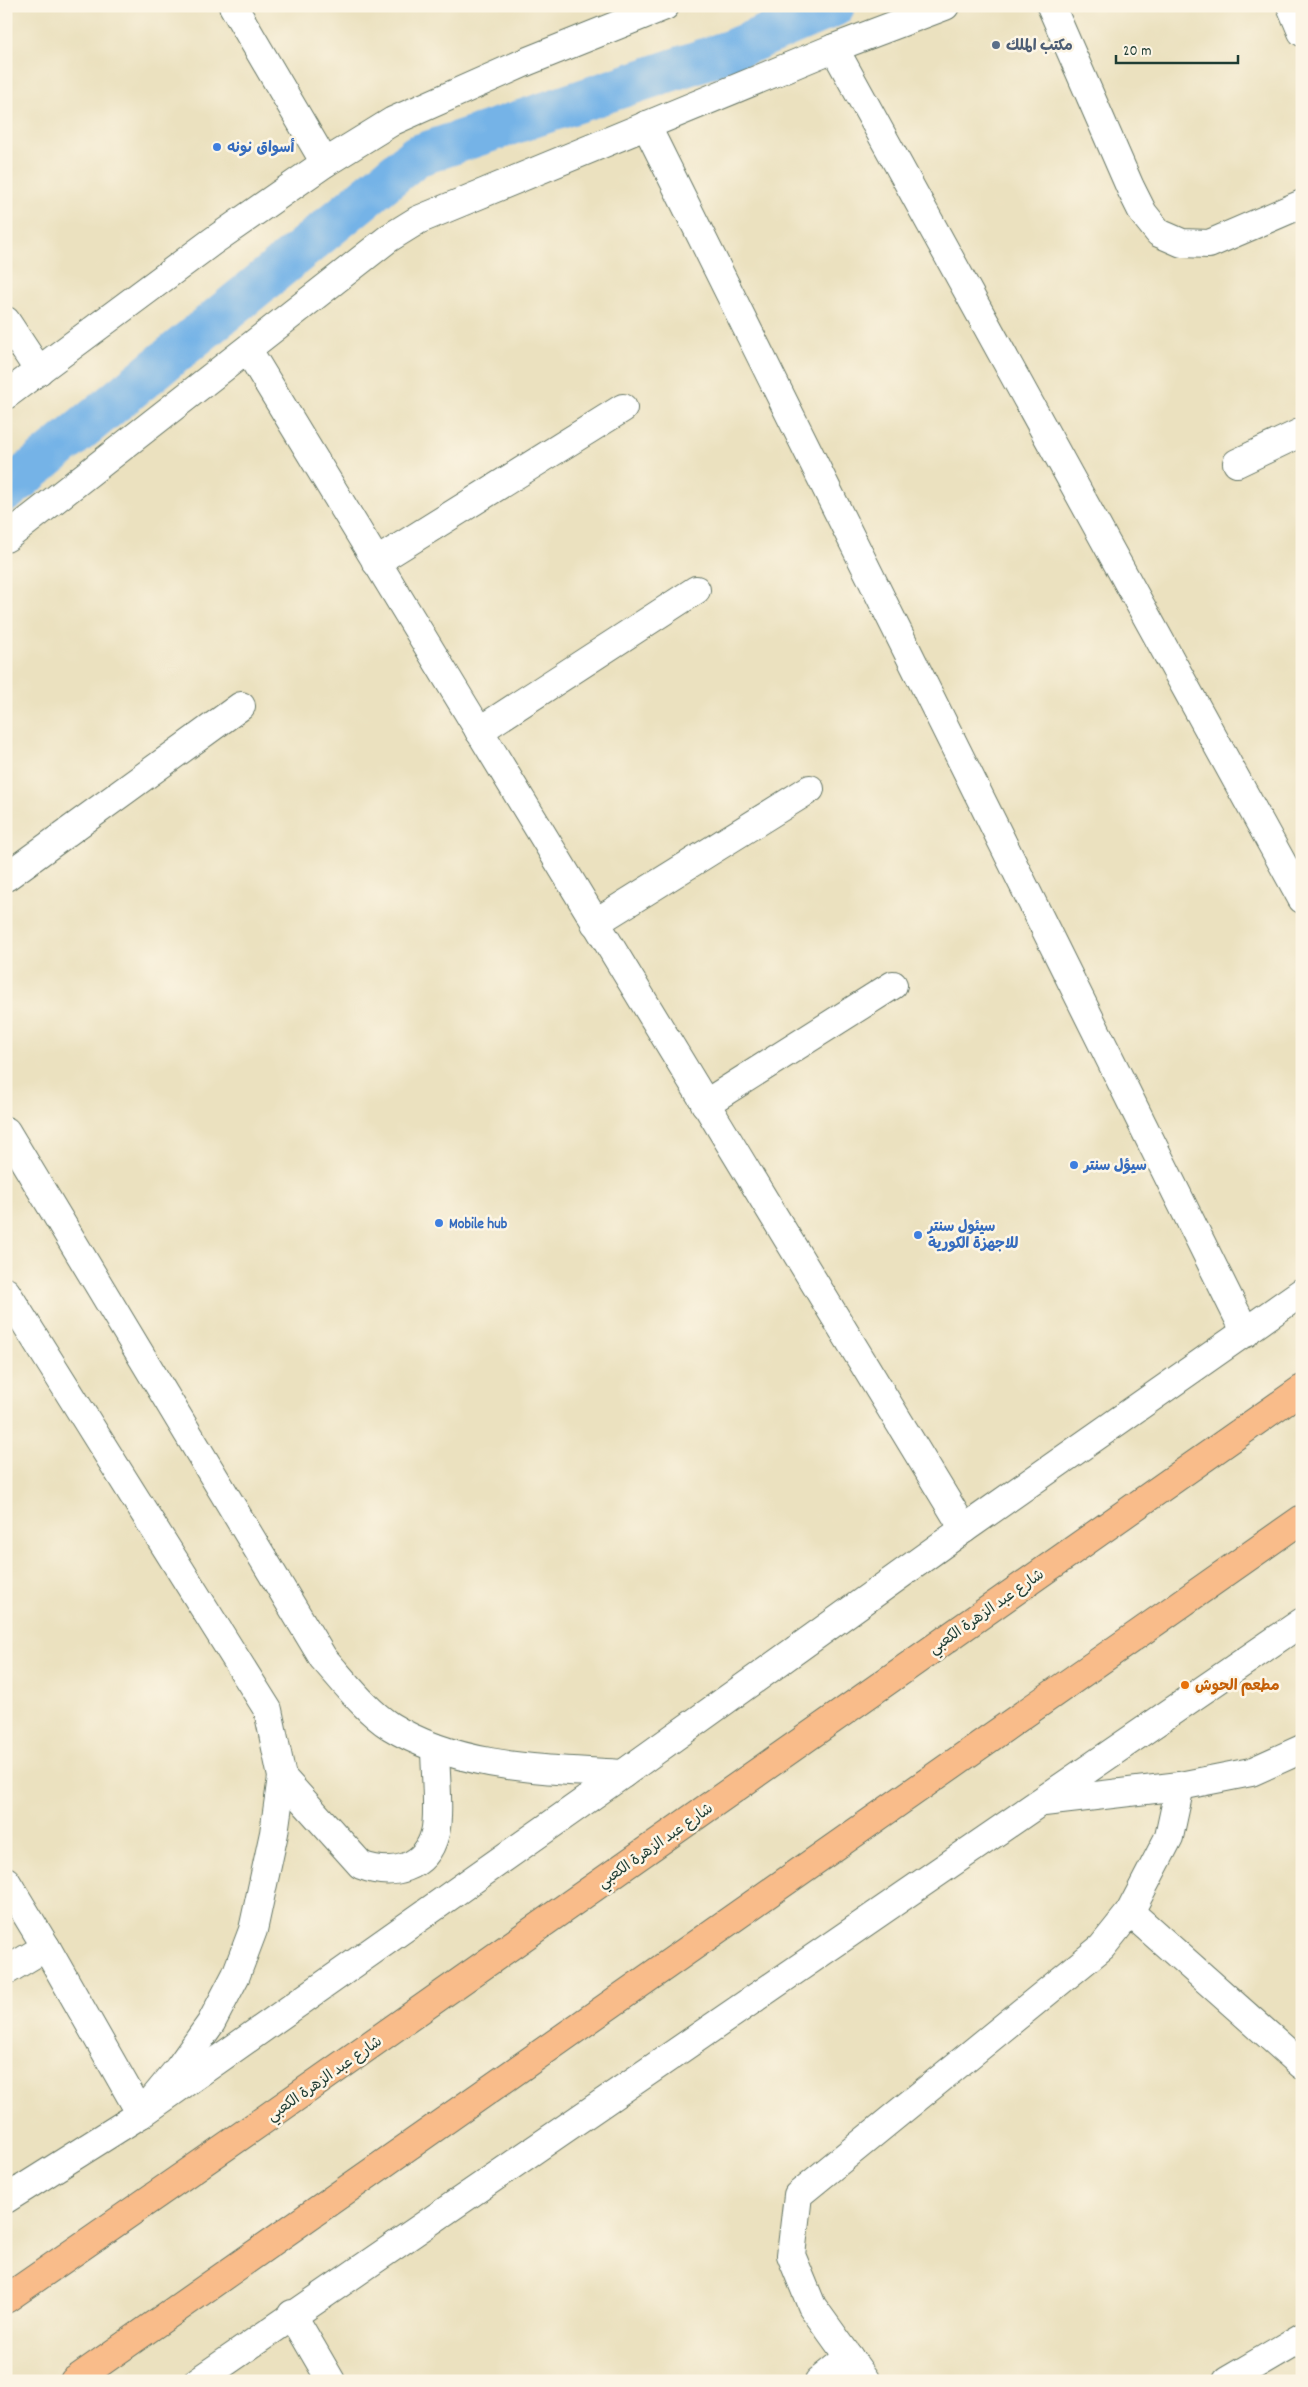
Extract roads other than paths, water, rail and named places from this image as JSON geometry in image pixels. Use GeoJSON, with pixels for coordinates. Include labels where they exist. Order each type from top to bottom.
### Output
{"type":"FeatureCollection","features":[{"type":"Feature","properties":{"kind":"main road","name":"شارع عبد الزهرة الكعبي"},"geometry":{"type":"LineString","coordinates":[[6,2299],[258,2124],[1302,1389]]}},
{"type":"Feature","properties":{"kind":"main road"},"geometry":{"type":"LineString","coordinates":[[74,2381],[1302,1519]]}},
{"type":"Feature","properties":{"kind":"street"},"geometry":{"type":"LineString","coordinates":[[233,6],[325,163]]}},
{"type":"Feature","properties":{"kind":"street"},"geometry":{"type":"LineString","coordinates":[[6,395],[213,241],[325,163],[393,121],[528,61],[665,6]]}},
{"type":"Feature","properties":{"kind":"street"},"geometry":{"type":"LineString","coordinates":[[6,538],[389,238],[418,220],[646,124],[834,48],[945,6]]}},
{"type":"Feature","properties":{"kind":"street"},"geometry":{"type":"LineString","coordinates":[[1051,6],[1130,187],[1143,213],[1159,232],[1182,243],[1208,244],[1302,204]]}},
{"type":"Feature","properties":{"kind":"street"},"geometry":{"type":"LineString","coordinates":[[1291,6],[1302,32]]}},
{"type":"Feature","properties":{"kind":"street"},"geometry":{"type":"LineString","coordinates":[[834,48],[1302,899]]}},
{"type":"Feature","properties":{"kind":"street"},"geometry":{"type":"LineString","coordinates":[[646,124],[1246,1333]]}},
{"type":"Feature","properties":{"kind":"street"},"geometry":{"type":"LineString","coordinates":[[6,321],[39,371]]}},
{"type":"Feature","properties":{"kind":"street"},"geometry":{"type":"LineString","coordinates":[[248,350],[964,1528]]}},
{"type":"Feature","properties":{"kind":"street"},"geometry":{"type":"LineString","coordinates":[[376,562],[623,408]]}},
{"type":"Feature","properties":{"kind":"street"},"geometry":{"type":"LineString","coordinates":[[1237,463],[1302,432]]}},
{"type":"Feature","properties":{"kind":"street"},"geometry":{"type":"LineString","coordinates":[[478,730],[696,590]]}},
{"type":"Feature","properties":{"kind":"street"},"geometry":{"type":"LineString","coordinates":[[6,877],[241,706]]}},
{"type":"Feature","properties":{"kind":"street"},"geometry":{"type":"LineString","coordinates":[[595,923],[810,789]]}},
{"type":"Feature","properties":{"kind":"street"},"geometry":{"type":"LineString","coordinates":[[705,1104],[893,986]]}},
{"type":"Feature","properties":{"kind":"street"},"geometry":{"type":"LineString","coordinates":[[6,1132],[324,1658],[344,1682],[389,1725],[435,1748],[488,1762],[536,1769],[623,1774]]}},
{"type":"Feature","properties":{"kind":"street"},"geometry":{"type":"LineString","coordinates":[[6,1292],[268,1710],[282,1778],[274,1833],[254,1930],[236,1975],[211,2022],[179,2068],[141,2114]]}},
{"type":"Feature","properties":{"kind":"street"},"geometry":{"type":"LineString","coordinates":[[6,2200],[141,2114],[623,1774],[964,1528],[1246,1333],[1302,1292]]}},
{"type":"Feature","properties":{"kind":"street"},"geometry":{"type":"LineString","coordinates":[[198,2381],[292,2314],[1302,1622]]}},
{"type":"Feature","properties":{"kind":"street"},"geometry":{"type":"LineString","coordinates":[[282,1778],[362,1865],[375,1870],[389,1872],[404,1868],[417,1861],[429,1848],[435,1833],[435,1748]]}},
{"type":"Feature","properties":{"kind":"street"},"geometry":{"type":"LineString","coordinates":[[1040,1802],[1180,1786],[1251,1772],[1302,1749]]}},
{"type":"Feature","properties":{"kind":"street"},"geometry":{"type":"LineString","coordinates":[[866,2381],[812,2306],[791,2255],[798,2195],[1102,1947],[1130,1912],[1169,1837],[1180,1786]]}},
{"type":"Feature","properties":{"kind":"street"},"geometry":{"type":"LineString","coordinates":[[6,1881],[46,1947],[141,2114]]}},
{"type":"Feature","properties":{"kind":"street"},"geometry":{"type":"LineString","coordinates":[[1130,1912],[1302,2064]]}},
{"type":"Feature","properties":{"kind":"street"},"geometry":{"type":"LineString","coordinates":[[6,1971],[46,1947]]}},
{"type":"Feature","properties":{"kind":"street"},"geometry":{"type":"LineString","coordinates":[[292,2314],[331,2381]]}},
{"type":"Feature","properties":{"kind":"street"},"geometry":{"type":"LineString","coordinates":[[1226,2381],[1302,2337]]}},
{"type":"Feature","properties":{"kind":"street"},"geometry":{"type":"LineString","coordinates":[[819,2381],[849,2357]]}},
{"type":"Feature","properties":{"kind":"waterway"},"geometry":{"type":"LineString","coordinates":[[6,491],[416,156],[729,51],[834,6]]}},
{"type":"Feature","properties":{"kind":"place","name":"مكتب الملك"},"geometry":{"type":"Point","coordinates":[996,45]}},
{"type":"Feature","properties":{"kind":"place","name":"أسواق نونه"},"geometry":{"type":"Point","coordinates":[217,147]}},
{"type":"Feature","properties":{"kind":"place","name":"سيؤل سنتر"},"geometry":{"type":"Point","coordinates":[1074,1165]}},
{"type":"Feature","properties":{"kind":"place","name":"Mobile hub"},"geometry":{"type":"Point","coordinates":[439,1223]}},
{"type":"Feature","properties":{"kind":"place","name":"سيئول سنتر للاجهزة الكورية"},"geometry":{"type":"Point","coordinates":[918,1235]}},
{"type":"Feature","properties":{"kind":"place","name":"مطعم الحوش"},"geometry":{"type":"Point","coordinates":[1185,1685]}}]}
